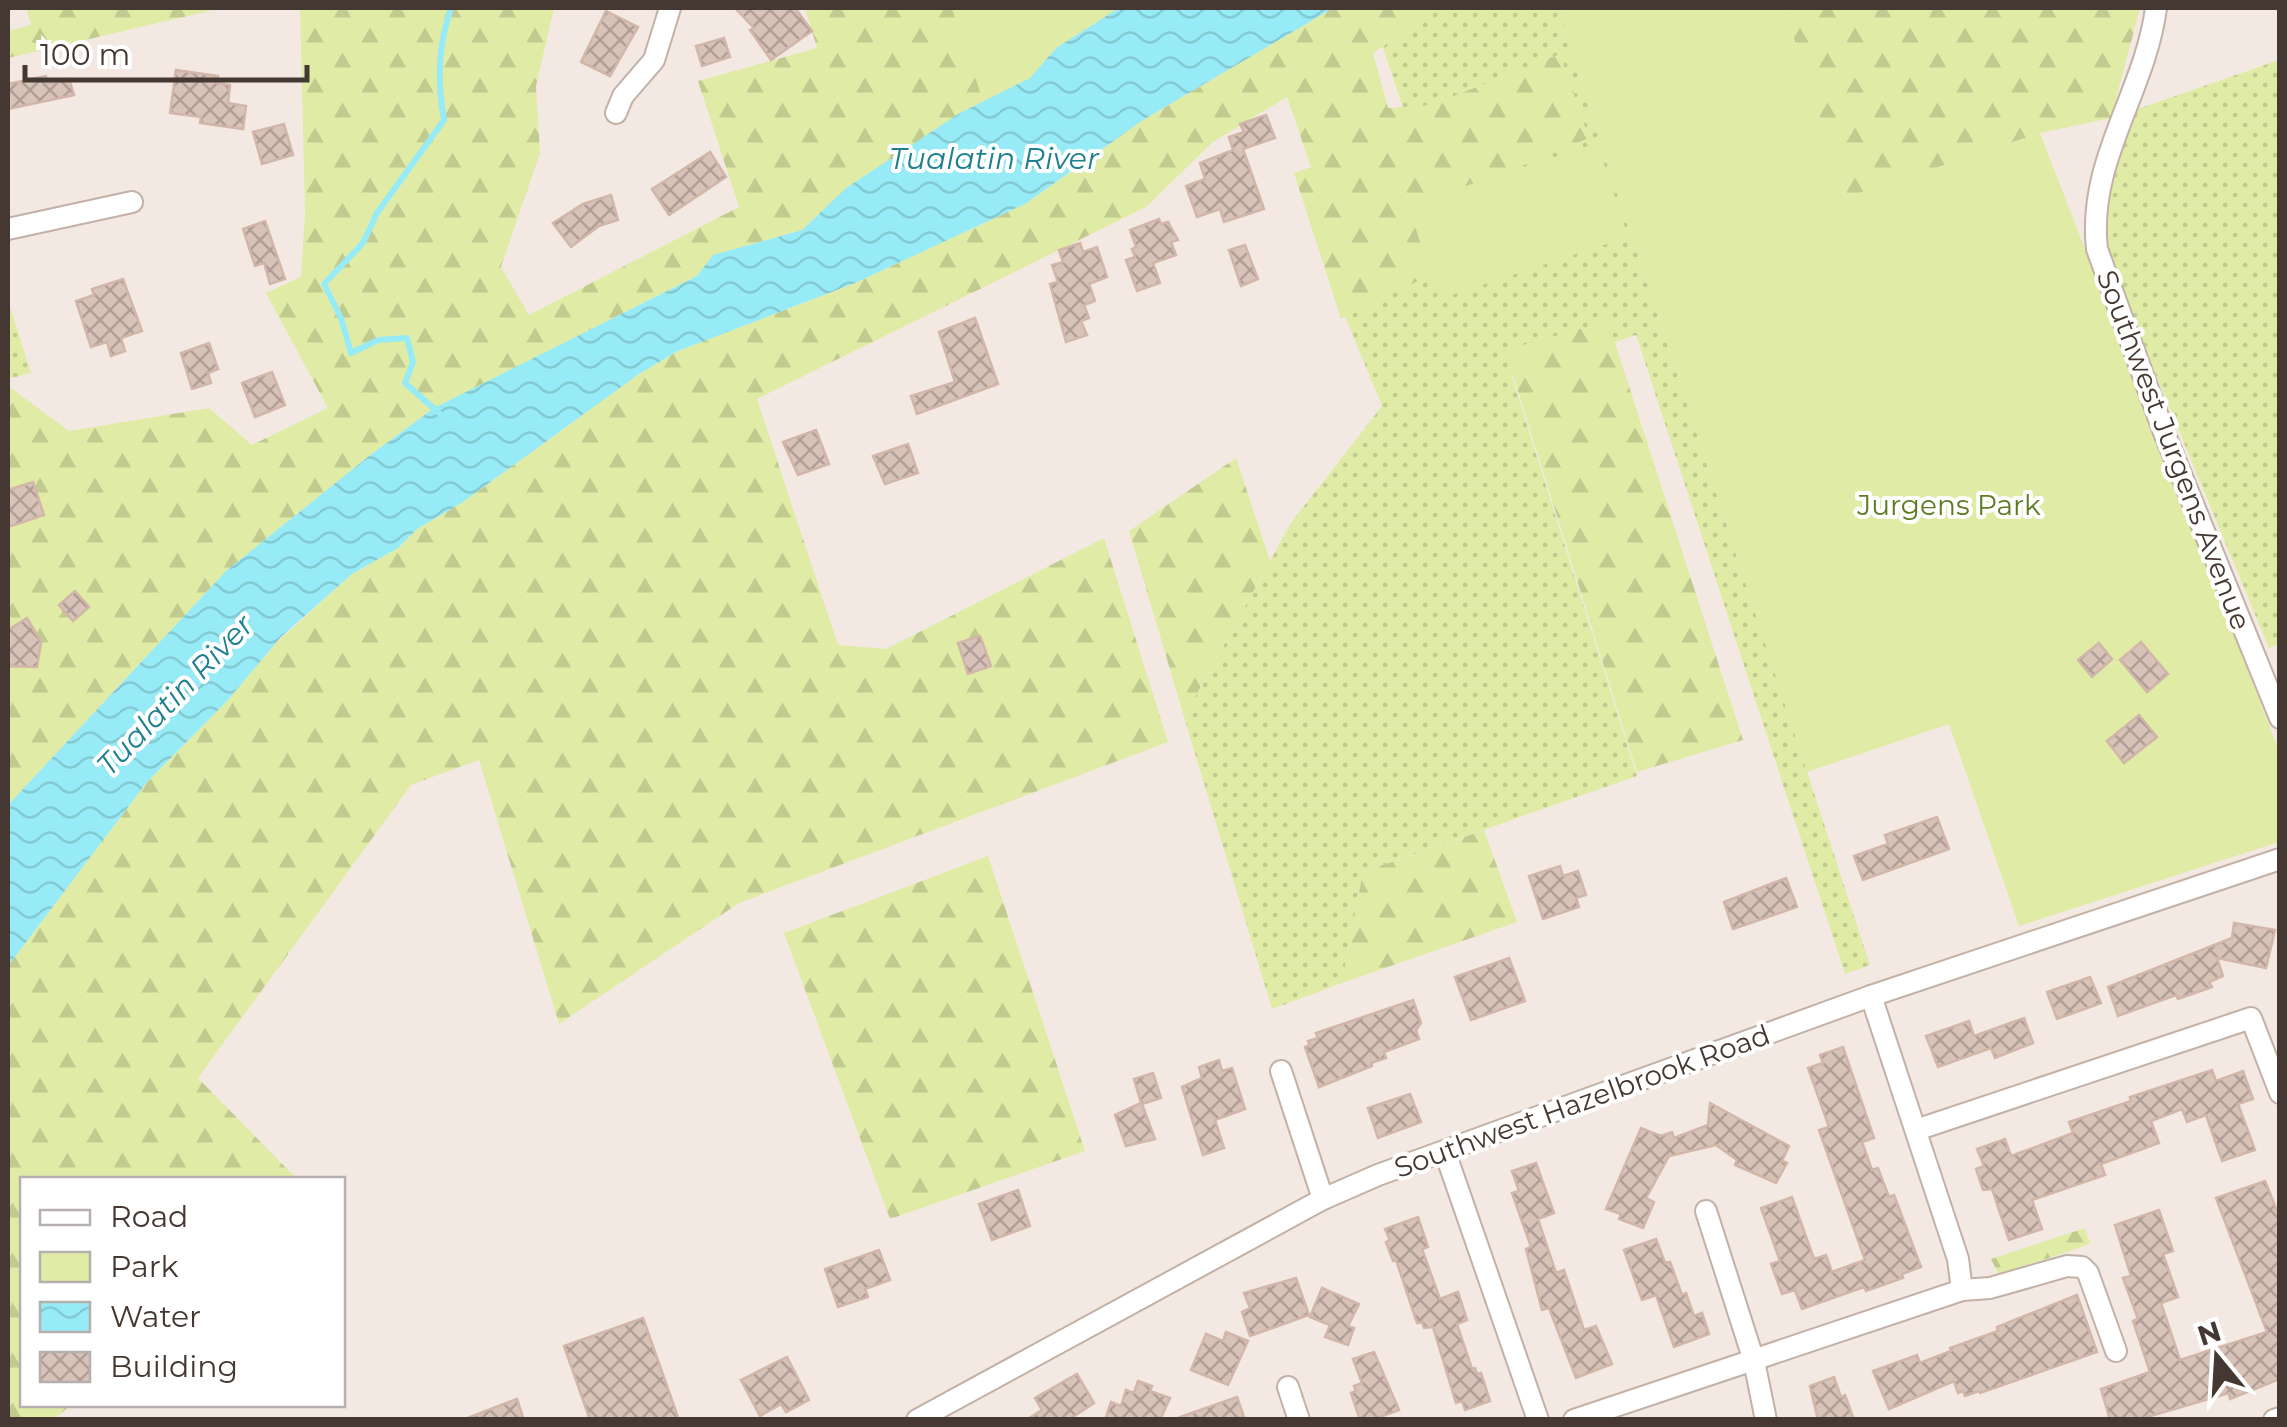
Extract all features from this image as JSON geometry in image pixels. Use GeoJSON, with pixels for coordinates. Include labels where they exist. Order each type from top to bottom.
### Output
{"type":"FeatureCollection","features":[{"type":"Feature","properties":{"kind":"street"},"geometry":{"type":"LineString","coordinates":[[616,113],[624,96],[654,60],[670,8]]}},
{"type":"Feature","properties":{"kind":"street","name":"Southwest Jurgens Avenue"},"geometry":{"type":"LineString","coordinates":[[2156,8],[2153,32],[2101,172],[2094,221],[2096,249],[2156,413],[2280,718]]}},
{"type":"Feature","properties":{"kind":"street"},"geometry":{"type":"LineString","coordinates":[[8,229],[132,202]]}},
{"type":"Feature","properties":{"kind":"street","name":"Southwest Hazelbrook Road"},"geometry":{"type":"LineString","coordinates":[[917,1420],[1323,1199],[1378,1175],[1871,996],[2280,859]]}},
{"type":"Feature","properties":{"kind":"street"},"geometry":{"type":"LineString","coordinates":[[1871,996],[1958,1259],[1962,1290]]}},
{"type":"Feature","properties":{"kind":"street"},"geometry":{"type":"LineString","coordinates":[[1916,1130],[2251,1018],[2280,1093]]}},
{"type":"Feature","properties":{"kind":"street"},"geometry":{"type":"LineString","coordinates":[[1281,1070],[1323,1199]]}},
{"type":"Feature","properties":{"kind":"street"},"geometry":{"type":"LineString","coordinates":[[1445,1152],[1538,1420]]}},
{"type":"Feature","properties":{"kind":"street"},"geometry":{"type":"LineString","coordinates":[[1706,1211],[1754,1361],[1766,1420]]}},
{"type":"Feature","properties":{"kind":"street"},"geometry":{"type":"LineString","coordinates":[[1574,1420],[1962,1290],[1990,1288],[2067,1266],[2082,1267],[2088,1274],[2116,1351]]}},
{"type":"Feature","properties":{"kind":"street"},"geometry":{"type":"LineString","coordinates":[[1288,1387],[1298,1420]]}},
{"type":"Feature","properties":{"kind":"green space"},"geometry":{"type":"Polygon","coordinates":[[[26,8],[222,8],[8,58],[8,31],[31,25],[26,8]]]}},
{"type":"Feature","properties":{"kind":"green space"},"geometry":{"type":"Polygon","coordinates":[[[300,8],[554,8],[536,86],[540,153],[501,267],[529,315],[739,207],[698,81],[817,48],[805,8],[1119,8],[1056,48],[1030,78],[960,113],[846,188],[802,230],[713,255],[697,276],[434,408],[226,571],[8,805],[8,386],[69,431],[209,408],[252,445],[328,408],[266,293],[301,277],[305,212],[300,8]]]}},
{"type":"Feature","properties":{"kind":"green space"},"geometry":{"type":"Polygon","coordinates":[[[952,8],[1119,8],[1056,48],[1030,78],[983,101],[952,8]]]}},
{"type":"Feature","properties":{"kind":"green space"},"geometry":{"type":"Polygon","coordinates":[[[1333,8],[1441,8],[1373,53],[1388,108],[1431,105],[1560,54],[1589,138],[1423,207],[1442,269],[1341,319],[1294,173],[1311,167],[1287,97],[1213,142],[1146,207],[757,399],[838,645],[886,649],[1104,538],[1168,742],[739,903],[559,1024],[479,760],[411,785],[198,1078],[295,1177],[20,1177],[20,1407],[69,1407],[54,1419],[8,1419],[8,966],[147,782],[227,701],[276,643],[352,574],[398,548],[417,529],[463,502],[639,374],[678,351],[855,283],[1025,204],[1143,120],[1333,8]]]}},
{"type":"Feature","properties":{"kind":"green space"},"geometry":{"type":"Polygon","coordinates":[[[1370,8],[1558,8],[1870,965],[1845,974],[1636,335],[1512,377],[1637,776],[1363,872],[1342,983],[1272,1009],[1184,717],[1291,523],[1382,406],[1345,316],[1431,274],[1463,291],[1370,8]]]}},
{"type":"Feature","properties":{"kind":"green space","name":"Jurgens Park"},"geometry":{"type":"Polygon","coordinates":[[[1558,8],[1784,8],[1846,198],[2040,133],[2279,751],[2279,842],[2019,926],[1949,724],[1807,772],[1558,8]]]}},
{"type":"Feature","properties":{"kind":"green space"},"geometry":{"type":"Polygon","coordinates":[[[1784,8],[2140,8],[2111,118],[2040,133],[1846,198],[1784,8]]]}},
{"type":"Feature","properties":{"kind":"green space"},"geometry":{"type":"Polygon","coordinates":[[[2279,60],[2280,644],[2269,648],[2111,267],[2103,203],[2135,110],[2279,60]]]}},
{"type":"Feature","properties":{"kind":"green space"},"geometry":{"type":"Polygon","coordinates":[[[1597,143],[1628,237],[1439,299],[1408,205],[1597,143]]]}},
{"type":"Feature","properties":{"kind":"green space"},"geometry":{"type":"Polygon","coordinates":[[[8,300],[31,373],[8,379],[8,300]]]}},
{"type":"Feature","properties":{"kind":"green space"},"geometry":{"type":"Polygon","coordinates":[[[1608,321],[1743,740],[1637,772],[1505,350],[1608,321]]]}},
{"type":"Feature","properties":{"kind":"green space"},"geometry":{"type":"Polygon","coordinates":[[[1236,458],[1270,561],[1184,717],[1129,531],[1236,458]]]}},
{"type":"Feature","properties":{"kind":"green space"},"geometry":{"type":"Polygon","coordinates":[[[1484,830],[1517,922],[1342,983],[1363,872],[1484,830]]]}},
{"type":"Feature","properties":{"kind":"green space"},"geometry":{"type":"Polygon","coordinates":[[[988,856],[1085,1151],[890,1219],[784,933],[988,856]]]}},
{"type":"Feature","properties":{"kind":"green space"},"geometry":{"type":"Polygon","coordinates":[[[2085,1228],[2090,1244],[1999,1275],[1991,1259],[2085,1228]]]}},
{"type":"Feature","properties":{"kind":"water","name":"Tualatin River"},"geometry":{"type":"Polygon","coordinates":[[[1119,8],[1333,8],[1143,120],[1025,204],[855,283],[678,351],[639,374],[463,502],[417,529],[398,548],[352,574],[281,637],[227,701],[147,782],[8,966],[8,805],[226,571],[434,408],[697,276],[713,255],[802,230],[846,188],[960,113],[1030,78],[1056,48],[1119,8]]]}},
{"type":"Feature","properties":{"kind":"building"},"geometry":{"type":"Polygon","coordinates":[[[735,8],[795,8],[812,31],[771,60],[750,30],[754,28],[735,8]]]}},
{"type":"Feature","properties":{"kind":"building"},"geometry":{"type":"Polygon","coordinates":[[[606,11],[638,27],[610,76],[581,62],[606,11]]]}},
{"type":"Feature","properties":{"kind":"building"},"geometry":{"type":"Polygon","coordinates":[[[724,38],[730,57],[702,66],[696,46],[724,38]]]}},
{"type":"Feature","properties":{"kind":"building"},"geometry":{"type":"Polygon","coordinates":[[[176,70],[218,76],[217,83],[230,85],[228,103],[246,106],[243,129],[200,123],[201,117],[170,113],[176,70]]]}},
{"type":"Feature","properties":{"kind":"building"},"geometry":{"type":"Polygon","coordinates":[[[46,76],[48,84],[69,79],[74,95],[8,109],[8,84],[46,76]]]}},
{"type":"Feature","properties":{"kind":"building"},"geometry":{"type":"Polygon","coordinates":[[[1266,115],[1275,138],[1243,149],[1264,209],[1224,222],[1220,209],[1197,217],[1186,186],[1205,179],[1200,163],[1233,150],[1229,137],[1244,132],[1240,124],[1266,115]]]}},
{"type":"Feature","properties":{"kind":"building"},"geometry":{"type":"Polygon","coordinates":[[[284,124],[293,155],[262,164],[253,132],[284,124]]]}},
{"type":"Feature","properties":{"kind":"building"},"geometry":{"type":"Polygon","coordinates":[[[710,152],[726,177],[669,215],[652,189],[710,152]]]}},
{"type":"Feature","properties":{"kind":"building"},"geometry":{"type":"Polygon","coordinates":[[[611,195],[618,220],[599,226],[571,247],[553,223],[583,204],[611,195]]]}},
{"type":"Feature","properties":{"kind":"building"},"geometry":{"type":"Polygon","coordinates":[[[1159,219],[1161,224],[1168,222],[1178,240],[1171,242],[1176,255],[1153,263],[1160,283],[1137,291],[1126,260],[1135,257],[1130,230],[1159,219]]]}},
{"type":"Feature","properties":{"kind":"building"},"geometry":{"type":"Polygon","coordinates":[[[265,221],[285,279],[270,284],[264,263],[255,266],[243,229],[265,221]]]}},
{"type":"Feature","properties":{"kind":"building"},"geometry":{"type":"Polygon","coordinates":[[[1080,243],[1083,252],[1097,247],[1107,277],[1089,284],[1095,301],[1084,305],[1089,318],[1081,321],[1087,335],[1066,342],[1050,284],[1058,282],[1052,265],[1063,262],[1059,250],[1080,243]]]}},
{"type":"Feature","properties":{"kind":"building"},"geometry":{"type":"Polygon","coordinates":[[[1245,245],[1258,279],[1241,286],[1229,250],[1245,245]]]}},
{"type":"Feature","properties":{"kind":"building"},"geometry":{"type":"Polygon","coordinates":[[[123,279],[142,331],[121,338],[125,351],[111,356],[107,342],[91,347],[76,301],[94,295],[92,289],[123,279]]]}},
{"type":"Feature","properties":{"kind":"building"},"geometry":{"type":"Polygon","coordinates":[[[975,318],[998,384],[917,414],[911,396],[955,382],[939,332],[975,318]]]}},
{"type":"Feature","properties":{"kind":"building"},"geometry":{"type":"Polygon","coordinates":[[[209,343],[218,369],[208,373],[211,383],[192,389],[181,353],[209,343]]]}},
{"type":"Feature","properties":{"kind":"building"},"geometry":{"type":"Polygon","coordinates":[[[272,372],[285,405],[255,417],[242,383],[272,372]]]}},
{"type":"Feature","properties":{"kind":"building"},"geometry":{"type":"Polygon","coordinates":[[[816,430],[829,464],[798,475],[783,442],[816,430]]]}},
{"type":"Feature","properties":{"kind":"building"},"geometry":{"type":"Polygon","coordinates":[[[908,444],[918,473],[885,484],[873,456],[908,444]]]}},
{"type":"Feature","properties":{"kind":"building"},"geometry":{"type":"Polygon","coordinates":[[[33,482],[44,515],[8,527],[8,490],[33,482]]]}},
{"type":"Feature","properties":{"kind":"building"},"geometry":{"type":"Polygon","coordinates":[[[75,591],[89,607],[73,621],[59,605],[75,591]]]}},
{"type":"Feature","properties":{"kind":"building"},"geometry":{"type":"Polygon","coordinates":[[[27,618],[41,642],[37,667],[11,666],[8,630],[27,618]]]}},
{"type":"Feature","properties":{"kind":"building"},"geometry":{"type":"Polygon","coordinates":[[[980,636],[991,666],[968,674],[958,643],[980,636]]]}},
{"type":"Feature","properties":{"kind":"building"},"geometry":{"type":"Polygon","coordinates":[[[2141,642],[2168,674],[2147,692],[2120,660],[2141,642]]]}},
{"type":"Feature","properties":{"kind":"building"},"geometry":{"type":"Polygon","coordinates":[[[2099,643],[2112,659],[2092,677],[2078,660],[2099,643]]]}},
{"type":"Feature","properties":{"kind":"building"},"geometry":{"type":"Polygon","coordinates":[[[2139,715],[2157,737],[2124,763],[2107,741],[2139,715]]]}},
{"type":"Feature","properties":{"kind":"building"},"geometry":{"type":"Polygon","coordinates":[[[1937,817],[1949,849],[1863,880],[1854,856],[1888,844],[1885,835],[1937,817]]]}},
{"type":"Feature","properties":{"kind":"building"},"geometry":{"type":"Polygon","coordinates":[[[1560,866],[1563,876],[1578,871],[1586,895],[1576,898],[1579,907],[1543,919],[1529,876],[1560,866]]]}},
{"type":"Feature","properties":{"kind":"building"},"geometry":{"type":"Polygon","coordinates":[[[1786,878],[1797,907],[1733,929],[1724,902],[1786,878]]]}},
{"type":"Feature","properties":{"kind":"building"},"geometry":{"type":"Polygon","coordinates":[[[2234,923],[2275,930],[2266,968],[2217,958],[2223,976],[2209,982],[2212,987],[2118,1016],[2108,987],[2232,938],[2234,923]]]}},
{"type":"Feature","properties":{"kind":"building"},"geometry":{"type":"Polygon","coordinates":[[[1509,958],[1525,1001],[1471,1020],[1455,977],[1509,958]]]}},
{"type":"Feature","properties":{"kind":"building"},"geometry":{"type":"Polygon","coordinates":[[[2090,977],[2101,1003],[2057,1019],[2047,992],[2090,977]]]}},
{"type":"Feature","properties":{"kind":"building"},"geometry":{"type":"Polygon","coordinates":[[[1413,1000],[1421,1023],[1416,1030],[1419,1039],[1384,1052],[1386,1058],[1371,1063],[1372,1066],[1319,1087],[1305,1047],[1310,1045],[1308,1041],[1318,1038],[1316,1033],[1413,1000]]]}},
{"type":"Feature","properties":{"kind":"building"},"geometry":{"type":"Polygon","coordinates":[[[2024,1018],[2033,1043],[1995,1058],[1991,1048],[1938,1067],[1926,1036],[1969,1021],[1974,1036],[2024,1018]]]}},
{"type":"Feature","properties":{"kind":"building"},"geometry":{"type":"Polygon","coordinates":[[[1843,1047],[1874,1138],[1862,1142],[1872,1170],[1878,1168],[1889,1197],[1894,1195],[1921,1267],[1902,1274],[1903,1278],[1802,1309],[1795,1290],[1782,1294],[1771,1264],[1780,1261],[1761,1208],[1792,1197],[1814,1259],[1826,1255],[1832,1272],[1865,1260],[1819,1130],[1829,1127],[1808,1068],[1823,1063],[1820,1055],[1843,1047]]]}},
{"type":"Feature","properties":{"kind":"building"},"geometry":{"type":"Polygon","coordinates":[[[1219,1060],[1222,1071],[1232,1068],[1245,1109],[1215,1120],[1224,1148],[1203,1155],[1182,1087],[1202,1078],[1199,1067],[1219,1060]]]}},
{"type":"Feature","properties":{"kind":"building"},"geometry":{"type":"Polygon","coordinates":[[[2212,1070],[2216,1081],[2243,1071],[2253,1099],[2238,1104],[2255,1150],[2222,1161],[2206,1115],[2187,1122],[2182,1109],[2151,1121],[2159,1143],[2101,1164],[2105,1175],[2032,1200],[2042,1229],[2009,1240],[1992,1189],[1983,1190],[1976,1169],[1984,1166],[1977,1149],[2005,1139],[2011,1156],[2073,1133],[2069,1122],[2212,1070]]]}},
{"type":"Feature","properties":{"kind":"building"},"geometry":{"type":"Polygon","coordinates":[[[1153,1073],[1161,1098],[1142,1104],[1155,1139],[1126,1146],[1115,1115],[1141,1103],[1134,1079],[1153,1073]]]}},
{"type":"Feature","properties":{"kind":"building"},"geometry":{"type":"Polygon","coordinates":[[[1410,1094],[1421,1122],[1378,1138],[1368,1108],[1410,1094]]]}},
{"type":"Feature","properties":{"kind":"building"},"geometry":{"type":"Polygon","coordinates":[[[1710,1103],[1789,1146],[1782,1161],[1787,1163],[1776,1183],[1735,1165],[1737,1160],[1716,1145],[1669,1156],[1646,1198],[1654,1202],[1643,1228],[1606,1209],[1641,1128],[1661,1136],[1672,1132],[1674,1138],[1708,1125],[1710,1103]]]}},
{"type":"Feature","properties":{"kind":"building"},"geometry":{"type":"Polygon","coordinates":[[[1536,1163],[1554,1213],[1538,1219],[1556,1273],[1564,1270],[1584,1330],[1596,1326],[1612,1364],[1576,1378],[1549,1308],[1542,1310],[1526,1249],[1531,1247],[1512,1193],[1519,1191],[1512,1171],[1536,1163]]]}},
{"type":"Feature","properties":{"kind":"building"},"geometry":{"type":"Polygon","coordinates":[[[2265,1181],[2280,1218],[2280,1379],[2230,1399],[2229,1393],[2137,1420],[2110,1420],[2101,1389],[2150,1372],[2133,1321],[2138,1319],[2123,1278],[2131,1276],[2115,1225],[2159,1210],[2173,1251],[2163,1254],[2178,1297],[2161,1303],[2180,1360],[2267,1332],[2216,1198],[2265,1181]]]}},
{"type":"Feature","properties":{"kind":"building"},"geometry":{"type":"Polygon","coordinates":[[[1018,1190],[1030,1226],[992,1240],[979,1204],[1018,1190]]]}},
{"type":"Feature","properties":{"kind":"building"},"geometry":{"type":"Polygon","coordinates":[[[1418,1217],[1428,1247],[1422,1249],[1440,1299],[1458,1292],[1467,1320],[1457,1324],[1472,1369],[1481,1373],[1490,1401],[1465,1410],[1462,1401],[1456,1403],[1433,1327],[1424,1328],[1422,1322],[1417,1323],[1386,1242],[1390,1240],[1385,1229],[1418,1217]]]}},
{"type":"Feature","properties":{"kind":"building"},"geometry":{"type":"Polygon","coordinates":[[[1656,1239],[1665,1263],[1670,1262],[1682,1295],[1686,1293],[1694,1316],[1702,1313],[1709,1334],[1674,1347],[1656,1295],[1642,1300],[1624,1250],[1656,1239]]]}},
{"type":"Feature","properties":{"kind":"building"},"geometry":{"type":"Polygon","coordinates":[[[879,1250],[890,1280],[865,1289],[868,1297],[838,1307],[825,1269],[879,1250]]]}},
{"type":"Feature","properties":{"kind":"building"},"geometry":{"type":"Polygon","coordinates":[[[1296,1278],[1309,1315],[1250,1336],[1242,1312],[1250,1308],[1244,1293],[1296,1278]]]}},
{"type":"Feature","properties":{"kind":"building"},"geometry":{"type":"Polygon","coordinates":[[[1322,1288],[1359,1304],[1348,1326],[1354,1328],[1348,1345],[1325,1337],[1330,1325],[1310,1317],[1322,1288]]]}},
{"type":"Feature","properties":{"kind":"building"},"geometry":{"type":"Polygon","coordinates":[[[2077,1295],[2097,1352],[1980,1393],[1958,1393],[1954,1381],[1889,1409],[1873,1371],[1917,1355],[1920,1363],[2077,1295]]]}},
{"type":"Feature","properties":{"kind":"building"},"geometry":{"type":"Polygon","coordinates":[[[643,1318],[679,1420],[590,1420],[564,1346],[643,1318]]]}},
{"type":"Feature","properties":{"kind":"building"},"geometry":{"type":"Polygon","coordinates":[[[1226,1332],[1248,1341],[1228,1385],[1191,1370],[1206,1334],[1223,1341],[1226,1332]]]}},
{"type":"Feature","properties":{"kind":"building"},"geometry":{"type":"Polygon","coordinates":[[[1374,1352],[1399,1410],[1360,1420],[1351,1393],[1356,1391],[1354,1386],[1362,1383],[1353,1359],[1374,1352]]]}},
{"type":"Feature","properties":{"kind":"building"},"geometry":{"type":"Polygon","coordinates":[[[787,1357],[809,1400],[786,1412],[781,1404],[760,1416],[741,1380],[787,1357]]]}},
{"type":"Feature","properties":{"kind":"building"},"geometry":{"type":"Polygon","coordinates":[[[1077,1374],[1094,1403],[1068,1420],[1026,1420],[1042,1410],[1035,1398],[1077,1374]]]}},
{"type":"Feature","properties":{"kind":"building"},"geometry":{"type":"Polygon","coordinates":[[[1834,1377],[1854,1420],[1818,1420],[1810,1386],[1834,1377]]]}},
{"type":"Feature","properties":{"kind":"building"},"geometry":{"type":"Polygon","coordinates":[[[1138,1381],[1152,1386],[1150,1391],[1170,1398],[1160,1420],[1105,1420],[1111,1402],[1121,1406],[1126,1390],[1134,1393],[1138,1381]]]}},
{"type":"Feature","properties":{"kind":"building"},"geometry":{"type":"Polygon","coordinates":[[[1237,1397],[1245,1420],[1181,1420],[1180,1417],[1237,1397]]]}},
{"type":"Feature","properties":{"kind":"building"},"geometry":{"type":"Polygon","coordinates":[[[517,1399],[524,1420],[467,1420],[467,1418],[517,1399]]]}},
{"type":"Feature","properties":{"kind":"waterway"},"geometry":{"type":"LineString","coordinates":[[439,413],[405,383],[413,362],[407,338],[378,340],[351,353],[341,318],[324,284],[363,243],[377,213],[444,120],[440,63],[451,8]]}}]}
